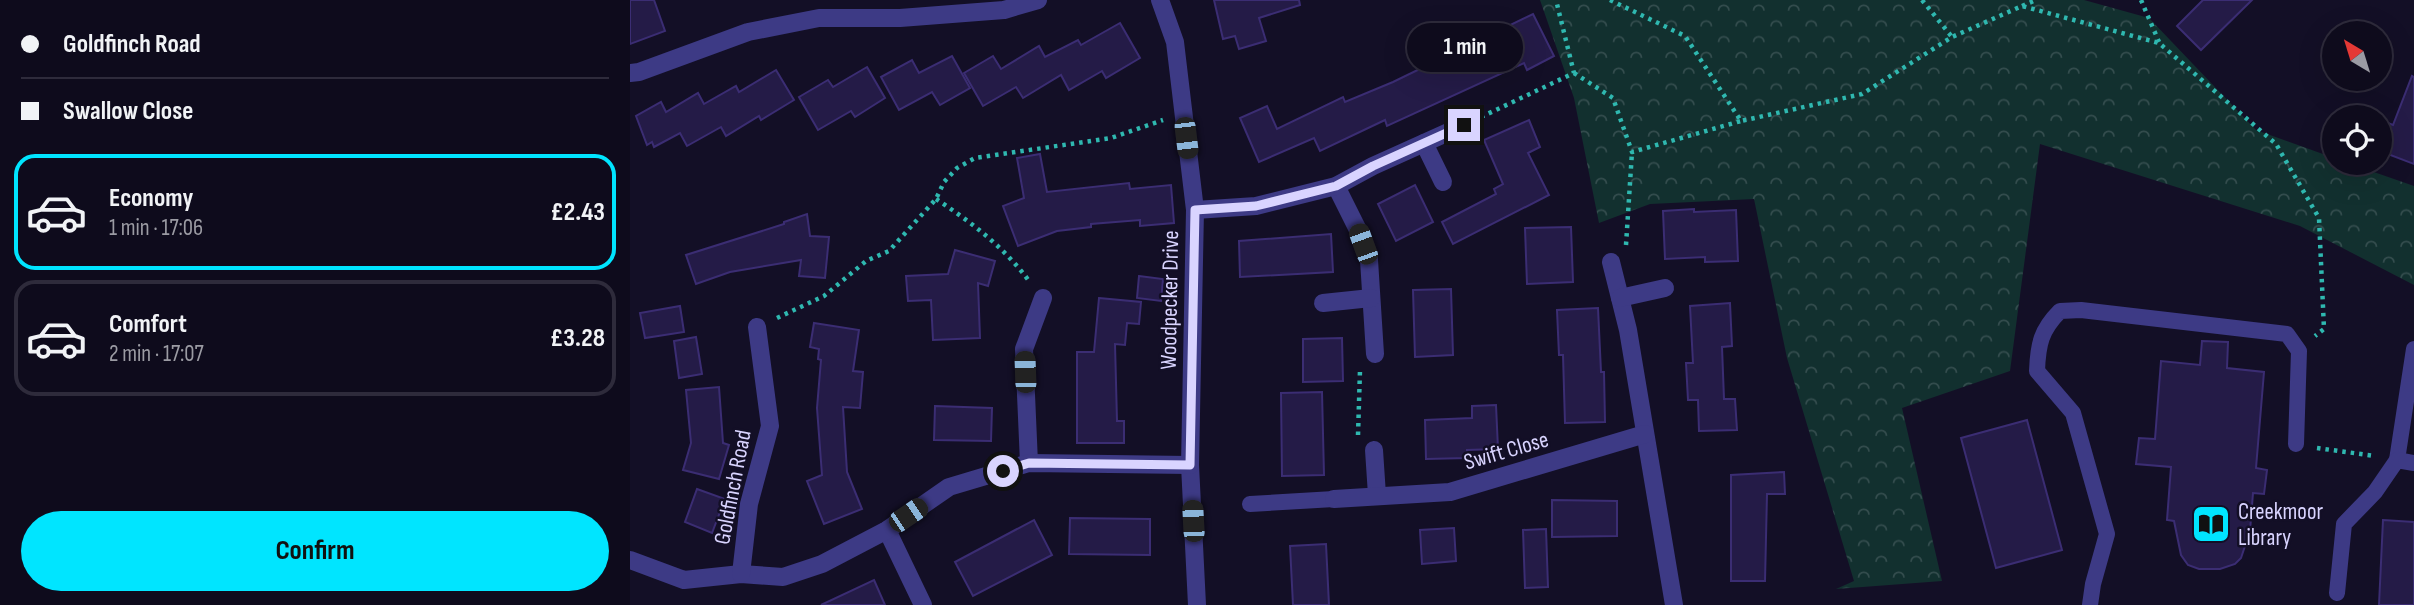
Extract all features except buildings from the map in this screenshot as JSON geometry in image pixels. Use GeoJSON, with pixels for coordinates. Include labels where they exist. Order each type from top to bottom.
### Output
{"type":"FeatureCollection","features":[{"type":"Feature","properties":{"kind":"street"},"geometry":{"type":"LineString","coordinates":[[630,73],[748,32],[807,20],[900,18],[1004,10],[1038,0]]}},
{"type":"Feature","properties":{"kind":"street","name":"Woodpecker Drive"},"geometry":{"type":"LineString","coordinates":[[1160,0],[1175,41],[1195,210],[1190,465],[1198,605]]}},
{"type":"Feature","properties":{"kind":"street"},"geometry":{"type":"LineString","coordinates":[[1195,210],[1256,206],[1336,186],[1464,125]]}},
{"type":"Feature","properties":{"kind":"street"},"geometry":{"type":"LineString","coordinates":[[1424,143],[1443,182]]}},
{"type":"Feature","properties":{"kind":"street"},"geometry":{"type":"LineString","coordinates":[[1336,186],[1369,260],[1375,354]]}},
{"type":"Feature","properties":{"kind":"street"},"geometry":{"type":"LineString","coordinates":[[1611,262],[1628,330],[1674,605]]}},
{"type":"Feature","properties":{"kind":"street"},"geometry":{"type":"LineString","coordinates":[[1620,298],[1665,288]]}},
{"type":"Feature","properties":{"kind":"street"},"geometry":{"type":"LineString","coordinates":[[1029,463],[1024,349],[1043,298]]}},
{"type":"Feature","properties":{"kind":"street"},"geometry":{"type":"LineString","coordinates":[[1323,303],[1371,298]]}},
{"type":"Feature","properties":{"kind":"street","name":"Goldfinch Road"},"geometry":{"type":"LineString","coordinates":[[741,574],[749,504],[770,426],[757,327]]}},
{"type":"Feature","properties":{"kind":"street","name":"Swift Close"},"geometry":{"type":"LineString","coordinates":[[1334,499],[1450,492],[1646,434]]}},
{"type":"Feature","properties":{"kind":"street"},"geometry":{"type":"LineString","coordinates":[[1374,450],[1377,495]]}},
{"type":"Feature","properties":{"kind":"street","name":"Goldfinch Road"},"geometry":{"type":"LineString","coordinates":[[630,560],[684,580],[741,574],[783,577],[822,565],[887,530],[949,487],[1029,463],[1190,465]]}},
{"type":"Feature","properties":{"kind":"street"},"geometry":{"type":"LineString","coordinates":[[887,530],[923,605]]}},
{"type":"Feature","properties":{"kind":"lane"},"geometry":{"type":"LineString","coordinates":[[2090,605],[2107,534],[2073,413],[2038,371],[2038,355],[2045,326],[2060,311],[2081,310],[2287,334],[2299,351],[2296,444]]}},
{"type":"Feature","properties":{"kind":"lane"},"geometry":{"type":"LineString","coordinates":[[2337,593],[2344,524],[2375,492],[2397,460],[2414,349]]}},
{"type":"Feature","properties":{"kind":"lane"},"geometry":{"type":"LineString","coordinates":[[2397,460],[2414,463]]}},
{"type":"Feature","properties":{"kind":"lane"},"geometry":{"type":"LineString","coordinates":[[1250,504],[1334,499]]}},
{"type":"Feature","properties":{"kind":"path"},"geometry":{"type":"LineString","coordinates":[[1556,0],[1574,72],[1613,98],[1632,152],[1626,249],[1611,262]]}},
{"type":"Feature","properties":{"kind":"path"},"geometry":{"type":"LineString","coordinates":[[1922,0],[1952,37]]}},
{"type":"Feature","properties":{"kind":"path"},"geometry":{"type":"LineString","coordinates":[[1632,152],[1741,121],[1863,94],[1952,37],[2036,0]]}},
{"type":"Feature","properties":{"kind":"path"},"geometry":{"type":"LineString","coordinates":[[2141,0],[2159,43]]}},
{"type":"Feature","properties":{"kind":"path"},"geometry":{"type":"LineString","coordinates":[[1612,1],[1685,36],[1741,121]]}},
{"type":"Feature","properties":{"kind":"path"},"geometry":{"type":"LineString","coordinates":[[2022,6],[2159,43],[2276,144],[2319,218],[2324,328],[2299,351]]}},
{"type":"Feature","properties":{"kind":"path"},"geometry":{"type":"LineString","coordinates":[[1464,125],[1574,72]]}},
{"type":"Feature","properties":{"kind":"path"},"geometry":{"type":"LineString","coordinates":[[757,327],[824,296],[859,265],[889,251],[936,200],[944,182],[957,168],[975,158],[1111,138],[1183,113]]}},
{"type":"Feature","properties":{"kind":"path"},"geometry":{"type":"LineString","coordinates":[[936,200],[965,218],[989,238],[1022,271],[1043,298]]}},
{"type":"Feature","properties":{"kind":"path"},"geometry":{"type":"LineString","coordinates":[[1374,450],[1358,440],[1359,372],[1375,354]]}},
{"type":"Feature","properties":{"kind":"path"},"geometry":{"type":"LineString","coordinates":[[2296,444],[2397,460]]}},
{"type":"Feature","properties":{"kind":"green space"},"geometry":{"type":"Polygon","coordinates":[[[1540,0],[2084,0],[2149,18],[2256,130],[2322,154],[2322,175],[2382,175],[2414,186],[2414,285],[2300,226],[2040,144],[2010,371],[1902,408],[1942,581],[1836,589],[1854,581],[1787,358],[1754,199],[1650,204],[1599,223],[1574,98],[1540,0]]]}},
{"type":"Feature","properties":{"kind":"place","name":"Creekmoor Library"},"geometry":{"type":"Point","coordinates":[2211,524]}},
{"type":"Feature","properties":{"kind":"route"},"geometry":{"type":"LineString","coordinates":[[1003,471],[1029,463],[1190,465],[1195,210],[1256,206],[1336,186],[1373,166],[1464,125]]}}]}
